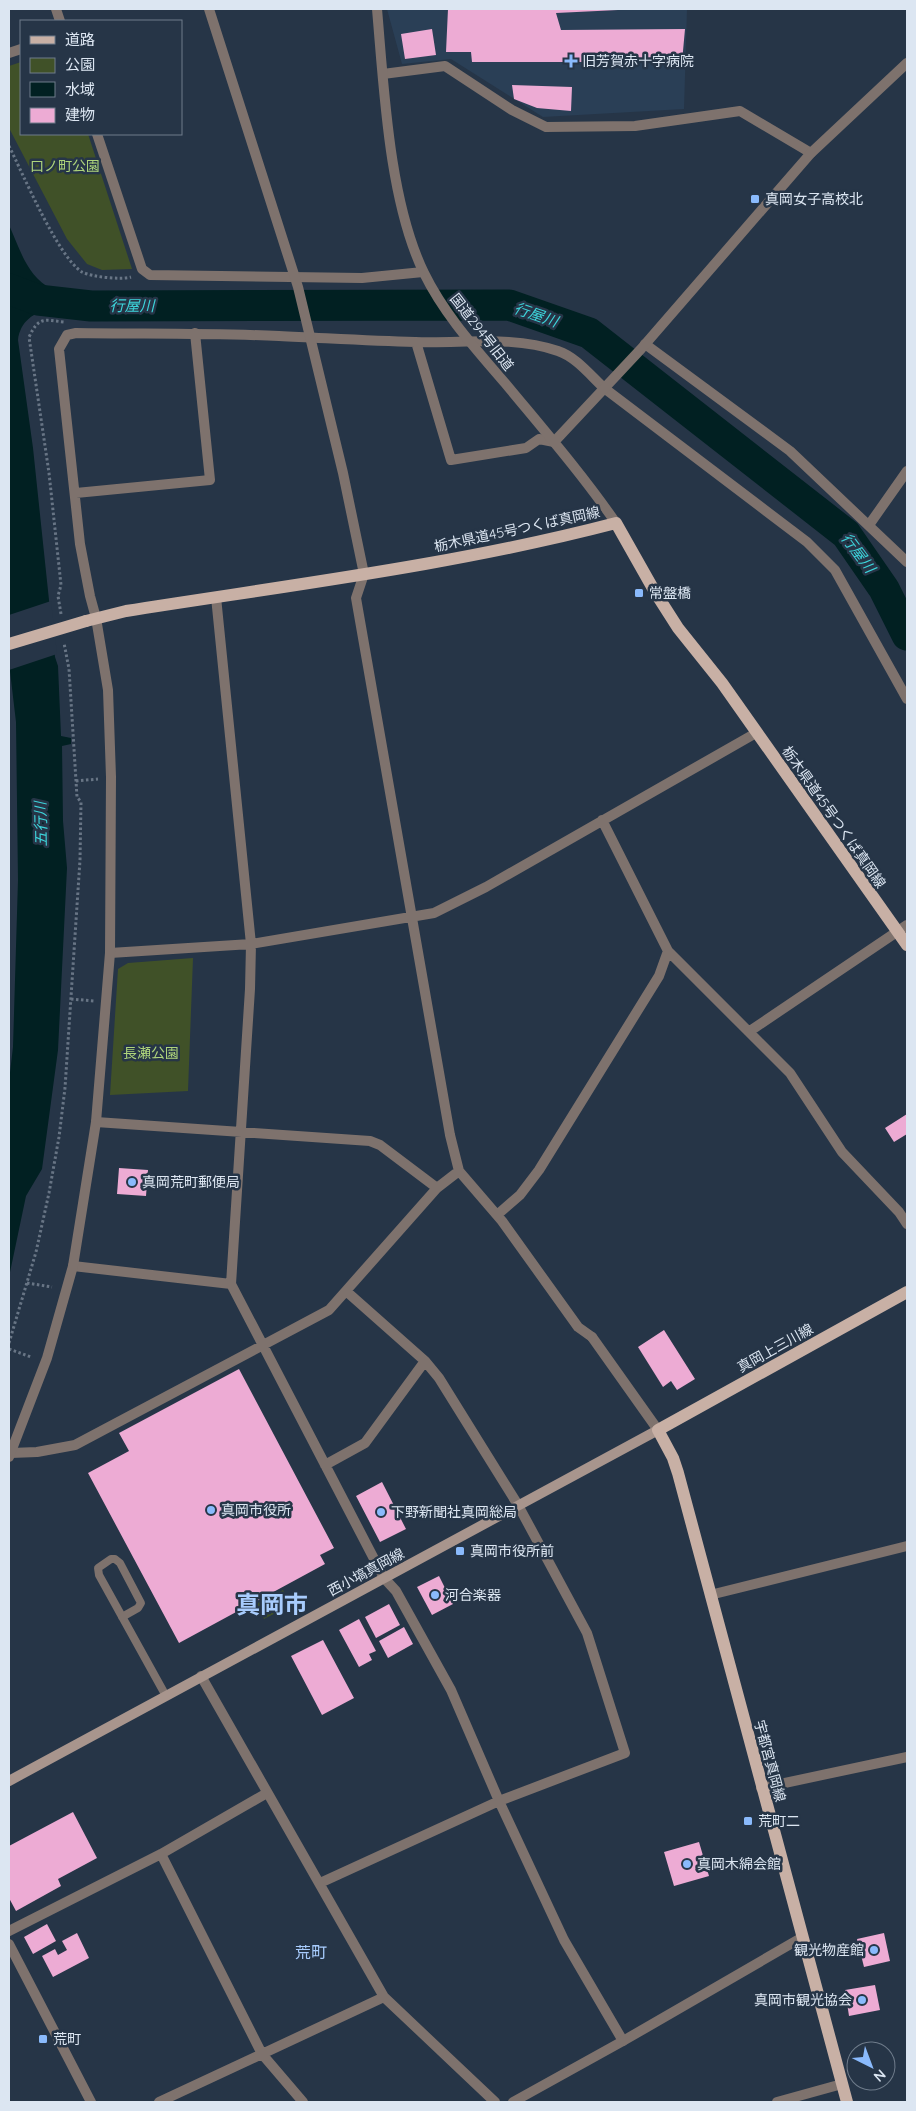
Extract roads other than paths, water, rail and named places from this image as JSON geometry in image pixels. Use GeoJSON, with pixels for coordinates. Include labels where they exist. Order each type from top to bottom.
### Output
{"type":"FeatureCollection","features":[{"type":"Feature","properties":{"kind":"main road","name":"栃木県道45号つくば真岡線"},"geometry":{"type":"LineString","coordinates":[[9,644],[91,619],[486,553],[616,523],[655,592],[678,628],[722,683],[756,733],[903,928],[907,945]]}},
{"type":"Feature","properties":{"kind":"main road","name":"真岡上三川線"},"geometry":{"type":"LineString","coordinates":[[658,1430],[907,1292]]}},
{"type":"Feature","properties":{"kind":"main road","name":"西小塙真岡線"},"geometry":{"type":"LineString","coordinates":[[9,1781],[658,1430]]}},
{"type":"Feature","properties":{"kind":"main road","name":"宇都宮真岡線"},"geometry":{"type":"LineString","coordinates":[[658,1430],[673,1458],[801,1938],[847,2102]]}},
{"type":"Feature","properties":{"kind":"street"},"geometry":{"type":"LineString","coordinates":[[209,9],[312,338],[343,473],[364,574],[356,598],[450,1135],[459,1171],[497,1215],[578,1327],[592,1337],[658,1430]]}},
{"type":"Feature","properties":{"kind":"street","name":"国道294号旧道"},"geometry":{"type":"LineString","coordinates":[[377,9],[383,74],[397,181],[406,221],[424,272],[431,287],[458,328],[554,442],[595,493],[616,523]]}},
{"type":"Feature","properties":{"kind":"street"},"geometry":{"type":"LineString","coordinates":[[416,342],[451,460],[526,448],[539,439],[554,442],[643,346],[811,153],[907,63]]}},
{"type":"Feature","properties":{"kind":"street"},"geometry":{"type":"LineString","coordinates":[[383,74],[445,66],[512,110],[546,127],[635,126],[740,111],[811,153]]}},
{"type":"Feature","properties":{"kind":"street"},"geometry":{"type":"LineString","coordinates":[[97,135],[142,269],[150,275],[296,283],[424,272]]}},
{"type":"Feature","properties":{"kind":"street"},"geometry":{"type":"LineString","coordinates":[[459,1171],[437,1188],[329,1310],[75,1444],[37,1452],[10,1455],[47,1358],[73,1266],[96,1122],[110,953],[111,736],[108,690],[91,619],[90,596],[80,544],[59,349],[67,335],[76,333],[195,334],[416,342],[471,343],[494,341],[544,346],[560,352],[578,362],[604,388],[807,542],[822,556],[835,570],[907,699]]}},
{"type":"Feature","properties":{"kind":"street"},"geometry":{"type":"LineString","coordinates":[[76,493],[210,480],[195,334]]}},
{"type":"Feature","properties":{"kind":"street"},"geometry":{"type":"LineString","coordinates":[[643,346],[790,451],[907,561]]}},
{"type":"Feature","properties":{"kind":"street"},"geometry":{"type":"LineString","coordinates":[[869,525],[907,471]]}},
{"type":"Feature","properties":{"kind":"street"},"geometry":{"type":"LineString","coordinates":[[216,597],[251,944],[250,988],[231,1284],[384,1578],[396,1591],[451,1690],[564,1940],[623,2041]]}},
{"type":"Feature","properties":{"kind":"street"},"geometry":{"type":"LineString","coordinates":[[110,953],[251,944],[434,913],[486,887],[756,733]]}},
{"type":"Feature","properties":{"kind":"street"},"geometry":{"type":"LineString","coordinates":[[602,820],[668,951],[790,1072],[842,1152],[899,1212],[907,1224]]}},
{"type":"Feature","properties":{"kind":"street"},"geometry":{"type":"LineString","coordinates":[[750,1031],[903,928]]}},
{"type":"Feature","properties":{"kind":"street"},"geometry":{"type":"LineString","coordinates":[[497,1215],[520,1195],[539,1170],[659,976],[668,951]]}},
{"type":"Feature","properties":{"kind":"street"},"geometry":{"type":"LineString","coordinates":[[96,1122],[370,1141],[380,1145],[437,1188]]}},
{"type":"Feature","properties":{"kind":"street"},"geometry":{"type":"LineString","coordinates":[[73,1266],[231,1284]]}},
{"type":"Feature","properties":{"kind":"street"},"geometry":{"type":"LineString","coordinates":[[320,1882],[500,1801],[625,1753],[588,1634],[518,1505],[439,1378],[425,1361],[346,1292]]}},
{"type":"Feature","properties":{"kind":"street"},"geometry":{"type":"LineString","coordinates":[[325,1466],[365,1443],[425,1361]]}},
{"type":"Feature","properties":{"kind":"street"},"geometry":{"type":"LineString","coordinates":[[710,1595],[907,1546]]}},
{"type":"Feature","properties":{"kind":"street"},"geometry":{"type":"LineString","coordinates":[[201,1676],[384,1997],[494,2102]]}},
{"type":"Feature","properties":{"kind":"street"},"geometry":{"type":"LineString","coordinates":[[761,1788],[907,1757]]}},
{"type":"Feature","properties":{"kind":"street"},"geometry":{"type":"LineString","coordinates":[[9,1931],[161,1854],[267,1793]]}},
{"type":"Feature","properties":{"kind":"street"},"geometry":{"type":"LineString","coordinates":[[161,1854],[262,2054],[303,2102]]}},
{"type":"Feature","properties":{"kind":"street"},"geometry":{"type":"LineString","coordinates":[[513,2102],[801,1938]]}},
{"type":"Feature","properties":{"kind":"street"},"geometry":{"type":"LineString","coordinates":[[9,1944],[90,2102]]}},
{"type":"Feature","properties":{"kind":"street"},"geometry":{"type":"LineString","coordinates":[[159,2102],[384,1997]]}},
{"type":"Feature","properties":{"kind":"street"},"geometry":{"type":"LineString","coordinates":[[777,2102],[842,2084]]}},
{"type":"Feature","properties":{"kind":"lane"},"geometry":{"type":"LineString","coordinates":[[122,1617],[138,1608],[141,1603],[120,1563],[111,1559],[101,1565],[98,1572],[122,1617],[166,1696]]}},
{"type":"Feature","properties":{"kind":"water","name":"五行川"},"geometry":{"type":"Polygon","coordinates":[[[9,225],[30,270],[43,284],[52,289],[51,310],[34,315],[29,319],[22,328],[18,340],[33,448],[55,657],[58,666],[61,736],[71,738],[71,744],[62,746],[63,821],[67,868],[58,1050],[42,1169],[26,1196],[9,1277],[9,1081],[13,1047],[18,880],[16,722],[9,663],[9,225]]]}},
{"type":"Feature","properties":{"kind":"waterway","name":"行屋川"},"geometry":{"type":"LineString","coordinates":[[9,289],[38,300],[91,306],[509,305],[589,333],[846,534],[884,589],[907,635]]}},
{"type":"Feature","properties":{"kind":"place","name":"旧芳賀赤十字病院"},"geometry":{"type":"Point","coordinates":[571,61]}},
{"type":"Feature","properties":{"kind":"place","name":"真岡女子高校北"},"geometry":{"type":"Point","coordinates":[755,199]}},
{"type":"Feature","properties":{"kind":"place","name":"常盤橋"},"geometry":{"type":"Point","coordinates":[639,593]}},
{"type":"Feature","properties":{"kind":"place","name":"真岡荒町郵便局"},"geometry":{"type":"Point","coordinates":[132,1182]}},
{"type":"Feature","properties":{"kind":"place","name":"真岡市役所"},"geometry":{"type":"Point","coordinates":[211,1510]}},
{"type":"Feature","properties":{"kind":"place","name":"下野新聞社真岡総局"},"geometry":{"type":"Point","coordinates":[381,1512]}},
{"type":"Feature","properties":{"kind":"place","name":"真岡市役所前"},"geometry":{"type":"Point","coordinates":[460,1551]}},
{"type":"Feature","properties":{"kind":"place","name":"河合楽器"},"geometry":{"type":"Point","coordinates":[435,1595]}},
{"type":"Feature","properties":{"kind":"place","name":"荒町二"},"geometry":{"type":"Point","coordinates":[748,1821]}},
{"type":"Feature","properties":{"kind":"place","name":"真岡木綿会館"},"geometry":{"type":"Point","coordinates":[687,1864]}},
{"type":"Feature","properties":{"kind":"place","name":"観光物産館"},"geometry":{"type":"Point","coordinates":[874,1950]}},
{"type":"Feature","properties":{"kind":"place","name":"真岡市観光協会"},"geometry":{"type":"Point","coordinates":[862,2000]}},
{"type":"Feature","properties":{"kind":"place","name":"荒町"},"geometry":{"type":"Point","coordinates":[43,2039]}},
{"type":"Feature","properties":{"kind":"district","name":"真岡市"},"geometry":{"type":"Point","coordinates":[272,1605]}},
{"type":"Feature","properties":{"kind":"district","name":"荒町"},"geometry":{"type":"Point","coordinates":[311,1952]}},
{"type":"Feature","properties":{"kind":"park label","name":"口ノ町公園"},"geometry":{"type":"Point","coordinates":[65,166]}},
{"type":"Feature","properties":{"kind":"park label","name":"長瀬公園"},"geometry":{"type":"Point","coordinates":[151,1053]}}]}
